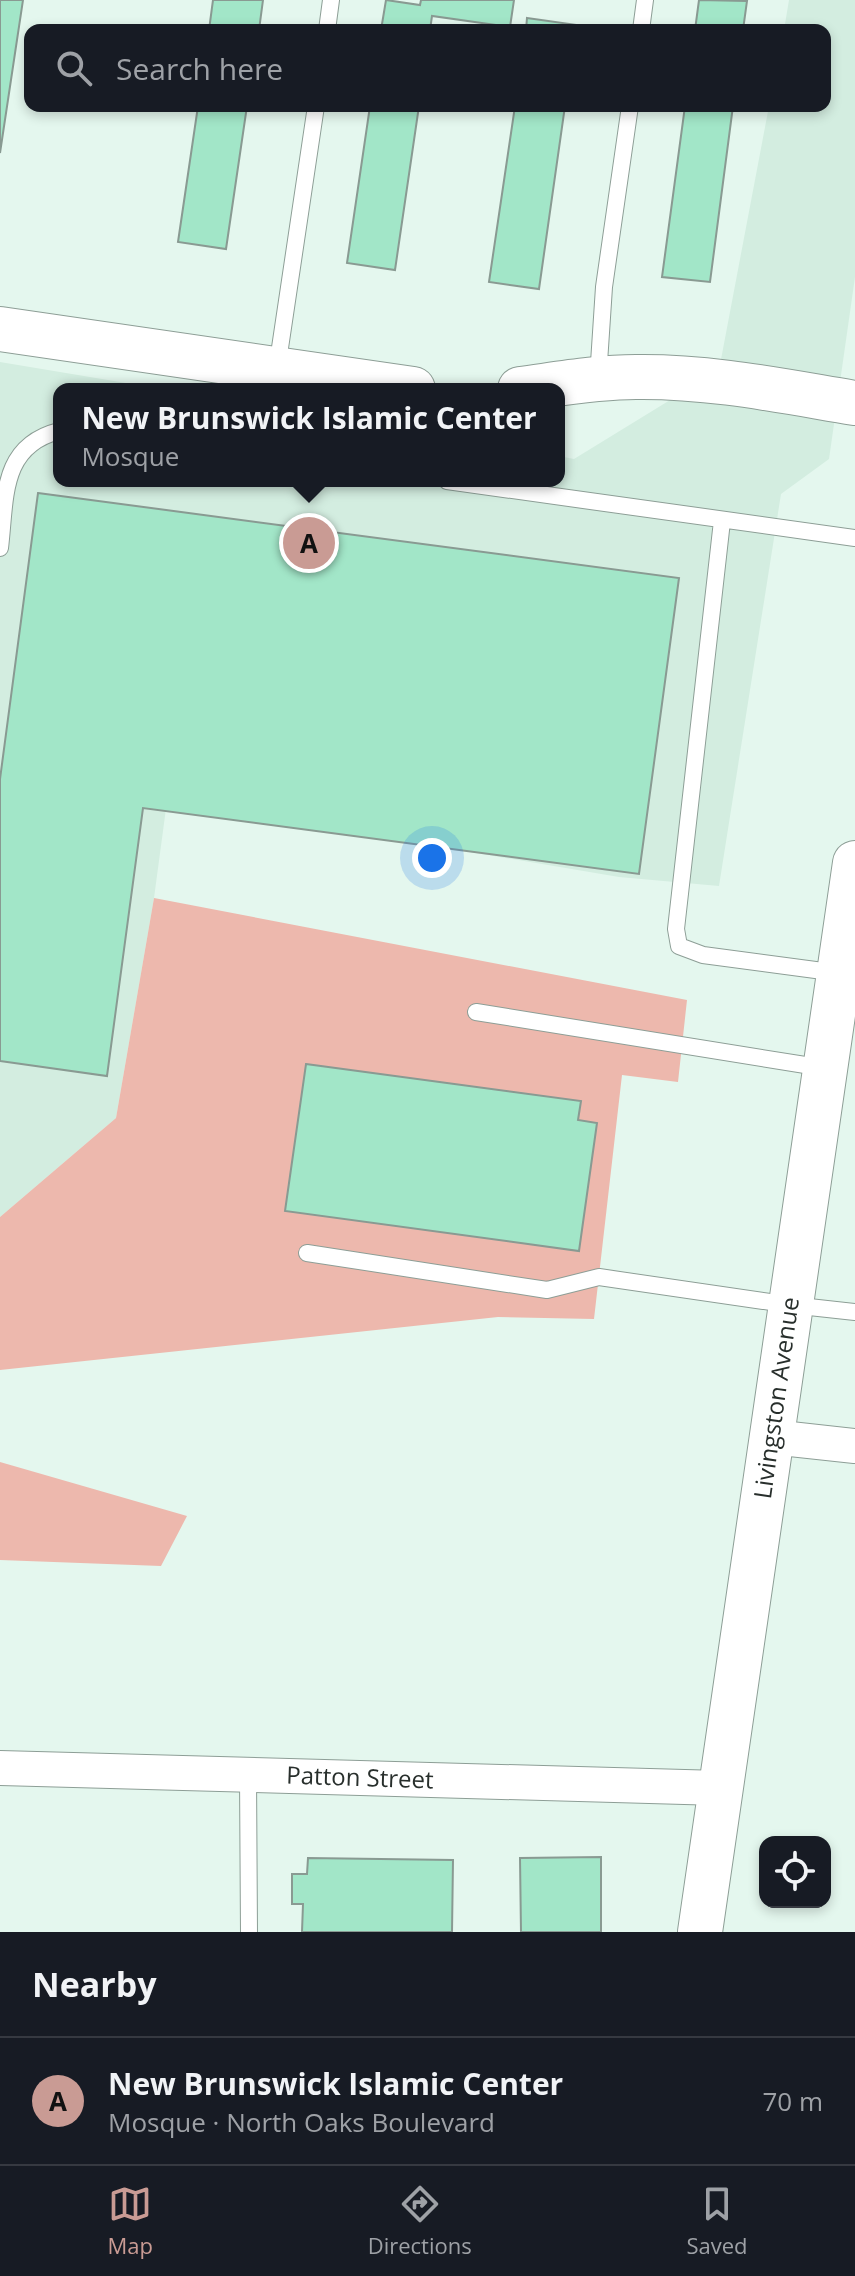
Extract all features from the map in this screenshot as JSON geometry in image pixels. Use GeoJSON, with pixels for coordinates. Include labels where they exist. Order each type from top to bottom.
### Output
{"type":"FeatureCollection","features":[{"type":"Feature","properties":{"kind":"main road"},"geometry":{"type":"LineString","coordinates":[[0,329],[372,383]]}},
{"type":"Feature","properties":{"kind":"main road"},"geometry":{"type":"LineString","coordinates":[[565,383],[660,377],[716,381],[855,403]]}},
{"type":"Feature","properties":{"kind":"main road","name":"Livingston Avenue"},"geometry":{"type":"LineString","coordinates":[[700,1932],[855,863]]}},
{"type":"Feature","properties":{"kind":"street"},"geometry":{"type":"LineString","coordinates":[[772,1437],[855,1446]]}},
{"type":"Feature","properties":{"kind":"street","name":"Patton Street"},"geometry":{"type":"LineString","coordinates":[[0,1768],[720,1788]]}},
{"type":"Feature","properties":{"kind":"lane"},"geometry":{"type":"LineString","coordinates":[[328,24],[331,0]]}},
{"type":"Feature","properties":{"kind":"lane"},"geometry":{"type":"LineString","coordinates":[[642,24],[645,0]]}},
{"type":"Feature","properties":{"kind":"lane"},"geometry":{"type":"LineString","coordinates":[[277,369],[315,112]]}},
{"type":"Feature","properties":{"kind":"lane"},"geometry":{"type":"LineString","coordinates":[[598,379],[600,313],[629,112]]}},
{"type":"Feature","properties":{"kind":"lane"},"geometry":{"type":"LineString","coordinates":[[0,548],[9,476],[21,450],[53,432]]}},
{"type":"Feature","properties":{"kind":"lane"},"geometry":{"type":"LineString","coordinates":[[488,487],[855,538]]}},
{"type":"Feature","properties":{"kind":"lane"},"geometry":{"type":"LineString","coordinates":[[722,521],[676,929],[679,946],[703,955],[839,973]]}},
{"type":"Feature","properties":{"kind":"lane"},"geometry":{"type":"LineString","coordinates":[[476,1012],[825,1069]]}},
{"type":"Feature","properties":{"kind":"lane"},"geometry":{"type":"LineString","coordinates":[[307,1253],[547,1290],[599,1277],[855,1312]]}},
{"type":"Feature","properties":{"kind":"lane"},"geometry":{"type":"LineString","coordinates":[[248,1775],[249,1932]]}},
{"type":"Feature","properties":{"kind":"shaded area"},"geometry":{"type":"Polygon","coordinates":[[[789,0],[855,0],[855,277],[829,459],[781,494],[719,886],[619,877],[167,801],[154,898],[116,1118],[0,1217],[0,362],[126,383],[53,383],[53,487],[565,487],[565,457],[574,459],[719,370],[768,112],[831,112],[831,24],[785,24],[789,0]]]}},
{"type":"Feature","properties":{"kind":"shaded area"},"geometry":{"type":"Polygon","coordinates":[[[154,898],[687,1000],[678,1082],[622,1075],[594,1319],[498,1317],[0,1370],[0,1217],[116,1118],[154,898]]]}},
{"type":"Feature","properties":{"kind":"shaded area"},"geometry":{"type":"Polygon","coordinates":[[[0,1462],[187,1516],[161,1566],[0,1560],[0,1462]]]}},
{"type":"Feature","properties":{"kind":"building"},"geometry":{"type":"Polygon","coordinates":[[[0,0],[23,0],[0,153],[0,0]]]}},
{"type":"Feature","properties":{"kind":"building"},"geometry":{"type":"Polygon","coordinates":[[[213,0],[263,0],[260,24],[210,24],[213,0]]]}},
{"type":"Feature","properties":{"kind":"building"},"geometry":{"type":"Polygon","coordinates":[[[386,0],[420,5],[421,0],[514,0],[510,24],[432,16],[431,24],[382,24],[386,0]]]}},
{"type":"Feature","properties":{"kind":"building"},"geometry":{"type":"Polygon","coordinates":[[[699,0],[747,1],[744,24],[696,24],[699,0]]]}},
{"type":"Feature","properties":{"kind":"building"},"geometry":{"type":"Polygon","coordinates":[[[527,18],[570,24],[526,24],[527,18]]]}},
{"type":"Feature","properties":{"kind":"building"},"geometry":{"type":"Polygon","coordinates":[[[197,112],[246,112],[226,249],[178,242],[197,112]]]}},
{"type":"Feature","properties":{"kind":"building"},"geometry":{"type":"Polygon","coordinates":[[[369,112],[418,112],[395,270],[347,263],[369,112]]]}},
{"type":"Feature","properties":{"kind":"building"},"geometry":{"type":"Polygon","coordinates":[[[514,112],[564,112],[539,289],[489,282],[514,112]]]}},
{"type":"Feature","properties":{"kind":"building"},"geometry":{"type":"Polygon","coordinates":[[[684,112],[732,112],[710,282],[662,277],[684,112]]]}},
{"type":"Feature","properties":{"kind":"building"},"geometry":{"type":"Polygon","coordinates":[[[38,493],[679,578],[639,874],[143,808],[107,1076],[0,1061],[0,779],[38,493]]]}},
{"type":"Feature","properties":{"kind":"building"},"geometry":{"type":"Polygon","coordinates":[[[306,1064],[581,1101],[578,1120],[597,1123],[579,1251],[285,1211],[306,1064]]]}},
{"type":"Feature","properties":{"kind":"building"},"geometry":{"type":"Polygon","coordinates":[[[601,1857],[601,1932],[521,1932],[520,1858],[601,1857]]]}},
{"type":"Feature","properties":{"kind":"building"},"geometry":{"type":"Polygon","coordinates":[[[308,1858],[453,1860],[452,1932],[302,1932],[303,1904],[292,1904],[292,1874],[307,1874],[308,1858]]]}},
{"type":"Feature","properties":{"kind":"place","name":"New Brunswick Islamic Center"},"geometry":{"type":"Point","coordinates":[309,543]}}]}
